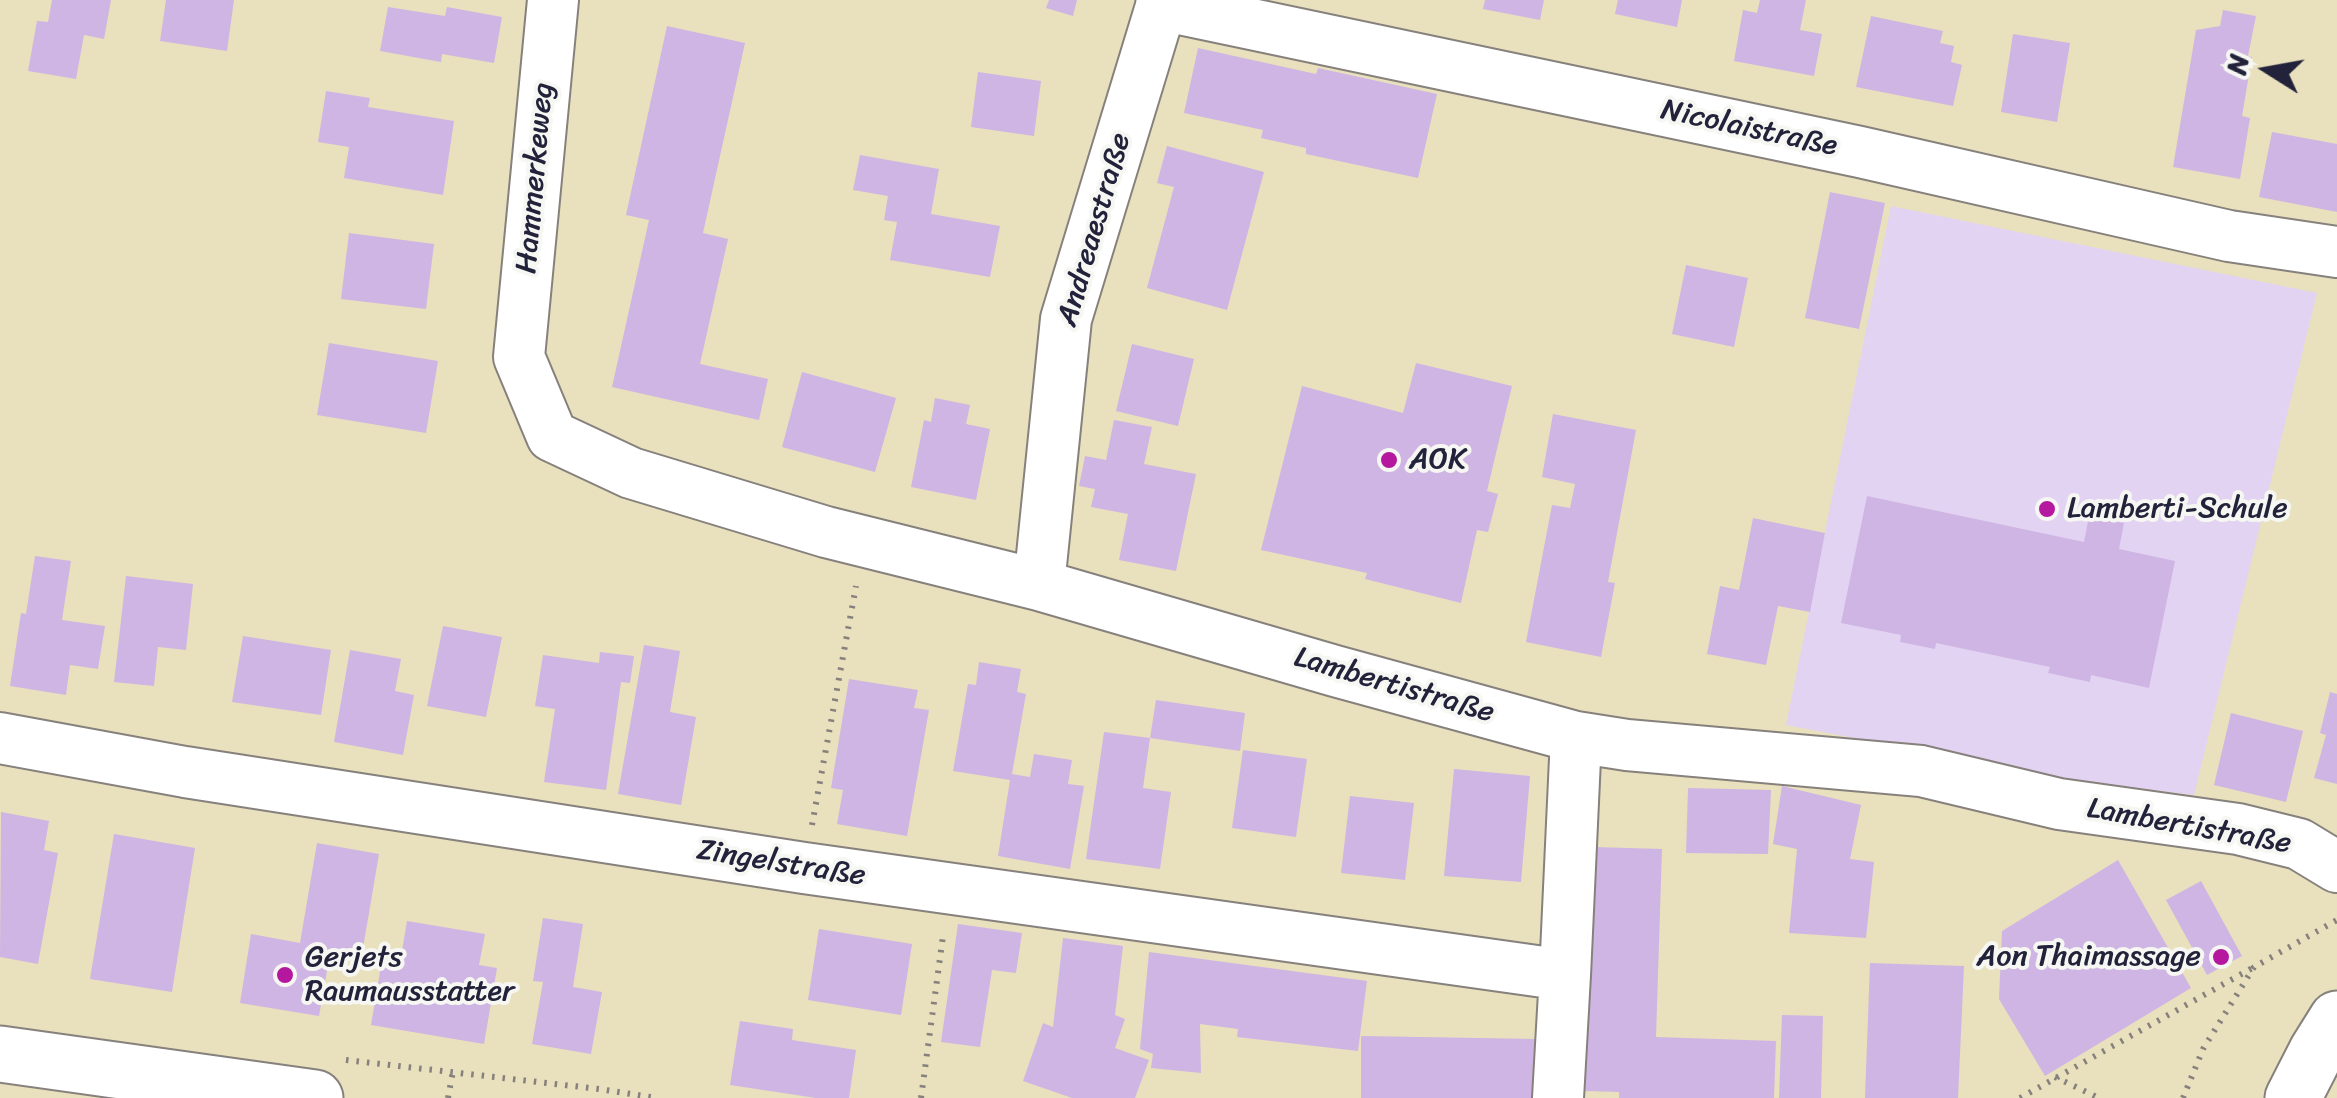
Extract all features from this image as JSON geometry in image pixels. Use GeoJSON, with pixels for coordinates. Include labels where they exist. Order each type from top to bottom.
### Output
{"type":"FeatureCollection","features":[{"type":"Feature","properties":{"kind":"main road"},"geometry":{"type":"LineString","coordinates":[[2293,1098],[2337,1019]]}},
{"type":"Feature","properties":{"kind":"main road"},"geometry":{"type":"LineString","coordinates":[[0,1054],[315,1098]]}},
{"type":"Feature","properties":{"kind":"street","name":"Hammerkeweg"},"geometry":{"type":"LineString","coordinates":[[519,357],[554,0]]}},
{"type":"Feature","properties":{"kind":"street","name":"Nicolaistraße"},"geometry":{"type":"LineString","coordinates":[[1162,2],[1860,152],[2228,236],[2337,252]]}},
{"type":"Feature","properties":{"kind":"street","name":"Andreaestraße"},"geometry":{"type":"LineString","coordinates":[[1039,585],[1066,319],[1162,2]]}},
{"type":"Feature","properties":{"kind":"street","name":"Lambertistraße"},"geometry":{"type":"LineString","coordinates":[[519,357],[552,436],[630,473],[826,532],[1039,585],[1576,736],[1627,745],[1920,771],[2059,804],[2238,829],[2299,844],[2337,867]]}},
{"type":"Feature","properties":{"kind":"street"},"geometry":{"type":"LineString","coordinates":[[1558,1098],[1576,736]]}},
{"type":"Feature","properties":{"kind":"street","name":"Zingelstraße"},"geometry":{"type":"LineString","coordinates":[[0,738],[185,772],[804,868],[1565,975]]}},
{"type":"Feature","properties":{"kind":"path"},"geometry":{"type":"LineString","coordinates":[[804,868],[864,541]]}},
{"type":"Feature","properties":{"kind":"path"},"geometry":{"type":"LineString","coordinates":[[921,1098],[950,889]]}},
{"type":"Feature","properties":{"kind":"path"},"geometry":{"type":"LineString","coordinates":[[2020,1098],[2337,920]]}},
{"type":"Feature","properties":{"kind":"path"},"geometry":{"type":"LineString","coordinates":[[2183,1098],[2203,1049],[2254,967]]}},
{"type":"Feature","properties":{"kind":"path"},"geometry":{"type":"LineString","coordinates":[[448,1098],[453,1071]]}},
{"type":"Feature","properties":{"kind":"path"},"geometry":{"type":"LineString","coordinates":[[2055,1077],[2100,1098]]}},
{"type":"Feature","properties":{"kind":"shaded area","name":"Lamberti-Schule"},"geometry":{"type":"Polygon","coordinates":[[[1891,206],[2317,293],[2194,795],[2072,780],[1786,725],[1891,206]]]}},
{"type":"Feature","properties":{"kind":"building"},"geometry":{"type":"Polygon","coordinates":[[[52,0],[111,0],[104,39],[84,35],[76,79],[28,71],[37,21],[48,22],[52,0]]]}},
{"type":"Feature","properties":{"kind":"building"},"geometry":{"type":"Polygon","coordinates":[[[166,0],[234,0],[227,51],[160,41],[166,0]]]}},
{"type":"Feature","properties":{"kind":"building"},"geometry":{"type":"Polygon","coordinates":[[[1049,0],[1077,0],[1073,16],[1046,8],[1049,0]]]}},
{"type":"Feature","properties":{"kind":"building"},"geometry":{"type":"Polygon","coordinates":[[[1485,0],[1544,0],[1540,20],[1483,9],[1485,0]]]}},
{"type":"Feature","properties":{"kind":"building"},"geometry":{"type":"Polygon","coordinates":[[[1618,0],[1682,0],[1677,27],[1615,14],[1618,0]]]}},
{"type":"Feature","properties":{"kind":"building"},"geometry":{"type":"Polygon","coordinates":[[[1760,0],[1806,0],[1800,30],[1822,34],[1814,76],[1734,61],[1743,10],[1757,13],[1760,0]]]}},
{"type":"Feature","properties":{"kind":"building"},"geometry":{"type":"Polygon","coordinates":[[[388,7],[445,16],[447,7],[502,17],[494,63],[442,54],[441,62],[380,51],[388,7]]]}},
{"type":"Feature","properties":{"kind":"building"},"geometry":{"type":"Polygon","coordinates":[[[2223,10],[2256,16],[2242,116],[2250,118],[2240,179],[2173,167],[2196,30],[2220,26],[2223,10]]]}},
{"type":"Feature","properties":{"kind":"building"},"geometry":{"type":"Polygon","coordinates":[[[1871,16],[1943,31],[1940,43],[1954,46],[1951,62],[1962,65],[1953,106],[1856,87],[1871,16]]]}},
{"type":"Feature","properties":{"kind":"building"},"geometry":{"type":"Polygon","coordinates":[[[667,26],[745,43],[703,233],[728,239],[700,364],[768,379],[759,420],[612,387],[649,220],[626,215],[667,26]]]}},
{"type":"Feature","properties":{"kind":"building"},"geometry":{"type":"Polygon","coordinates":[[[2013,34],[2070,43],[2057,122],[2001,112],[2013,34]]]}},
{"type":"Feature","properties":{"kind":"building"},"geometry":{"type":"Polygon","coordinates":[[[1198,48],[1316,74],[1318,68],[1437,94],[1418,178],[1306,154],[1306,148],[1261,138],[1263,130],[1184,113],[1198,48]]]}},
{"type":"Feature","properties":{"kind":"building"},"geometry":{"type":"Polygon","coordinates":[[[978,72],[1041,81],[1034,136],[971,127],[978,72]]]}},
{"type":"Feature","properties":{"kind":"building"},"geometry":{"type":"Polygon","coordinates":[[[326,91],[370,98],[368,107],[454,121],[443,195],[344,178],[349,147],[318,142],[326,91]]]}},
{"type":"Feature","properties":{"kind":"building"},"geometry":{"type":"Polygon","coordinates":[[[2272,132],[2337,144],[2337,212],[2259,197],[2272,132]]]}},
{"type":"Feature","properties":{"kind":"building"},"geometry":{"type":"Polygon","coordinates":[[[1167,146],[1264,172],[1227,310],[1147,288],[1174,187],[1157,183],[1167,146]]]}},
{"type":"Feature","properties":{"kind":"building"},"geometry":{"type":"Polygon","coordinates":[[[860,155],[939,169],[931,214],[1000,226],[990,277],[890,260],[897,222],[884,220],[888,196],[853,190],[860,155]]]}},
{"type":"Feature","properties":{"kind":"building"},"geometry":{"type":"Polygon","coordinates":[[[1830,192],[1885,203],[1859,329],[1805,318],[1830,192]]]}},
{"type":"Feature","properties":{"kind":"building"},"geometry":{"type":"Polygon","coordinates":[[[349,233],[434,244],[426,309],[341,299],[349,233]]]}},
{"type":"Feature","properties":{"kind":"building"},"geometry":{"type":"Polygon","coordinates":[[[1686,265],[1748,278],[1734,347],[1672,334],[1686,265]]]}},
{"type":"Feature","properties":{"kind":"building"},"geometry":{"type":"Polygon","coordinates":[[[329,343],[438,361],[426,433],[317,415],[329,343]]]}},
{"type":"Feature","properties":{"kind":"building"},"geometry":{"type":"Polygon","coordinates":[[[1132,344],[1194,359],[1178,426],[1116,411],[1132,344]]]}},
{"type":"Feature","properties":{"kind":"building","name":"AOK"},"geometry":{"type":"Polygon","coordinates":[[[1416,363],[1512,386],[1487,491],[1498,494],[1488,532],[1477,530],[1461,603],[1365,579],[1367,573],[1261,550],[1302,386],[1403,413],[1416,363]]]}},
{"type":"Feature","properties":{"kind":"building"},"geometry":{"type":"Polygon","coordinates":[[[802,372],[896,398],[875,472],[782,447],[802,372]]]}},
{"type":"Feature","properties":{"kind":"building"},"geometry":{"type":"Polygon","coordinates":[[[935,398],[970,405],[966,424],[990,429],[976,500],[911,487],[924,420],[931,422],[935,398]]]}},
{"type":"Feature","properties":{"kind":"building"},"geometry":{"type":"Polygon","coordinates":[[[1553,414],[1636,430],[1608,582],[1615,583],[1601,657],[1526,642],[1552,505],[1570,508],[1575,484],[1542,477],[1553,414]]]}},
{"type":"Feature","properties":{"kind":"building"},"geometry":{"type":"Polygon","coordinates":[[[1114,420],[1152,427],[1144,464],[1196,474],[1176,571],[1119,560],[1128,514],[1091,507],[1095,489],[1079,486],[1085,456],[1106,460],[1114,420]]]}},
{"type":"Feature","properties":{"kind":"building"},"geometry":{"type":"Polygon","coordinates":[[[1867,496],[2084,542],[2089,516],[2124,523],[2119,549],[2175,561],[2149,688],[2091,675],[2090,682],[2048,673],[2050,667],[1936,643],[1935,649],[1900,642],[1901,635],[1841,623],[1867,496]]]}},
{"type":"Feature","properties":{"kind":"building"},"geometry":{"type":"Polygon","coordinates":[[[1753,518],[1825,533],[1810,612],[1778,606],[1766,665],[1707,654],[1720,586],[1739,590],[1753,518]]]}},
{"type":"Feature","properties":{"kind":"building"},"geometry":{"type":"Polygon","coordinates":[[[35,556],[71,561],[62,620],[105,626],[98,669],[70,665],[66,695],[10,686],[35,556]]]}},
{"type":"Feature","properties":{"kind":"building"},"geometry":{"type":"Polygon","coordinates":[[[126,576],[193,584],[186,650],[158,647],[154,686],[114,682],[126,576]]]}},
{"type":"Feature","properties":{"kind":"building"},"geometry":{"type":"Polygon","coordinates":[[[443,626],[502,637],[486,717],[427,706],[443,626]]]}},
{"type":"Feature","properties":{"kind":"building"},"geometry":{"type":"Polygon","coordinates":[[[243,636],[331,650],[321,715],[232,702],[243,636]]]}},
{"type":"Feature","properties":{"kind":"building"},"geometry":{"type":"Polygon","coordinates":[[[644,645],[680,651],[670,712],[696,717],[681,805],[618,794],[644,645]]]}},
{"type":"Feature","properties":{"kind":"building"},"geometry":{"type":"Polygon","coordinates":[[[350,650],[401,659],[395,691],[414,695],[403,755],[334,742],[350,650]]]}},
{"type":"Feature","properties":{"kind":"building"},"geometry":{"type":"Polygon","coordinates":[[[600,652],[634,656],[630,683],[621,682],[606,790],[544,782],[555,709],[535,706],[543,655],[599,663],[600,652]]]}},
{"type":"Feature","properties":{"kind":"building"},"geometry":{"type":"Polygon","coordinates":[[[979,662],[1021,669],[1017,692],[1026,694],[1012,774],[1030,777],[1034,754],[1072,760],[1068,784],[1084,786],[1070,869],[998,856],[1010,780],[953,771],[968,684],[976,685],[979,662]]]}},
{"type":"Feature","properties":{"kind":"building"},"geometry":{"type":"Polygon","coordinates":[[[849,679],[918,690],[914,708],[929,710],[907,836],[837,824],[843,790],[831,788],[849,679]]]}},
{"type":"Feature","properties":{"kind":"building"},"geometry":{"type":"Polygon","coordinates":[[[2330,692],[2337,694],[2337,784],[2314,778],[2326,735],[2320,733],[2330,692]]]}},
{"type":"Feature","properties":{"kind":"building"},"geometry":{"type":"Polygon","coordinates":[[[1156,700],[1245,713],[1240,751],[1150,738],[1156,700]]]}},
{"type":"Feature","properties":{"kind":"building"},"geometry":{"type":"Polygon","coordinates":[[[2231,713],[2303,731],[2286,802],[2214,785],[2231,713]]]}},
{"type":"Feature","properties":{"kind":"building"},"geometry":{"type":"Polygon","coordinates":[[[1104,732],[1150,738],[1143,788],[1171,792],[1160,869],[1086,859],[1104,732]]]}},
{"type":"Feature","properties":{"kind":"building"},"geometry":{"type":"Polygon","coordinates":[[[1243,750],[1307,759],[1296,837],[1232,828],[1243,750]]]}},
{"type":"Feature","properties":{"kind":"building"},"geometry":{"type":"Polygon","coordinates":[[[1454,769],[1530,776],[1521,882],[1444,876],[1454,769]]]}},
{"type":"Feature","properties":{"kind":"building"},"geometry":{"type":"Polygon","coordinates":[[[1782,786],[1861,805],[1850,859],[1874,862],[1866,938],[1789,933],[1797,849],[1773,844],[1782,786]]]}},
{"type":"Feature","properties":{"kind":"building"},"geometry":{"type":"Polygon","coordinates":[[[1688,788],[1771,790],[1768,854],[1686,853],[1688,788]]]}},
{"type":"Feature","properties":{"kind":"building"},"geometry":{"type":"Polygon","coordinates":[[[1350,796],[1414,803],[1405,880],[1341,873],[1350,796]]]}},
{"type":"Feature","properties":{"kind":"building"},"geometry":{"type":"Polygon","coordinates":[[[1,812],[49,821],[44,850],[58,853],[38,964],[0,957],[1,812]]]}},
{"type":"Feature","properties":{"kind":"building"},"geometry":{"type":"Polygon","coordinates":[[[114,834],[195,848],[172,992],[90,979],[114,834]]]}},
{"type":"Feature","properties":{"kind":"building"},"geometry":{"type":"Polygon","coordinates":[[[317,843],[379,854],[362,954],[331,948],[319,1016],[240,1003],[251,934],[300,943],[317,843]]]}},
{"type":"Feature","properties":{"kind":"building"},"geometry":{"type":"Polygon","coordinates":[[[1594,847],[1662,849],[1656,1037],[1776,1041],[1774,1098],[1619,1098],[1619,1092],[1585,1091],[1594,847]]]}},
{"type":"Feature","properties":{"kind":"building"},"geometry":{"type":"Polygon","coordinates":[[[2118,860],[2191,988],[2045,1076],[1999,999],[2002,931],[2118,860]]]}},
{"type":"Feature","properties":{"kind":"building"},"geometry":{"type":"Polygon","coordinates":[[[2201,881],[2242,956],[2207,975],[2166,900],[2201,881]]]}},
{"type":"Feature","properties":{"kind":"building"},"geometry":{"type":"Polygon","coordinates":[[[543,918],[583,924],[573,987],[602,992],[591,1054],[532,1044],[543,982],[533,981],[543,918]]]}},
{"type":"Feature","properties":{"kind":"building"},"geometry":{"type":"Polygon","coordinates":[[[407,921],[485,934],[479,965],[497,968],[484,1044],[371,1025],[384,948],[402,951],[407,921]]]}},
{"type":"Feature","properties":{"kind":"building"},"geometry":{"type":"Polygon","coordinates":[[[958,924],[1022,933],[1016,973],[992,970],[980,1047],[941,1042],[958,924]]]}},
{"type":"Feature","properties":{"kind":"building"},"geometry":{"type":"Polygon","coordinates":[[[819,929],[912,944],[901,1015],[808,1000],[819,929]]]}},
{"type":"Feature","properties":{"kind":"building"},"geometry":{"type":"Polygon","coordinates":[[[1063,938],[1123,946],[1115,1015],[1125,1019],[1115,1048],[1149,1060],[1135,1098],[1072,1098],[1023,1081],[1043,1023],[1053,1027],[1063,938]]]}},
{"type":"Feature","properties":{"kind":"building"},"geometry":{"type":"Polygon","coordinates":[[[1149,952],[1367,981],[1358,1051],[1237,1037],[1238,1029],[1200,1024],[1201,1073],[1151,1068],[1153,1054],[1140,1049],[1149,952]]]}},
{"type":"Feature","properties":{"kind":"building"},"geometry":{"type":"Polygon","coordinates":[[[1870,963],[1964,966],[1958,1098],[1865,1098],[1870,963]]]}},
{"type":"Feature","properties":{"kind":"building"},"geometry":{"type":"Polygon","coordinates":[[[1782,1015],[1823,1016],[1821,1098],[1779,1098],[1782,1015]]]}},
{"type":"Feature","properties":{"kind":"building"},"geometry":{"type":"Polygon","coordinates":[[[740,1021],[793,1029],[792,1040],[856,1050],[849,1098],[816,1098],[730,1085],[740,1021]]]}},
{"type":"Feature","properties":{"kind":"building"},"geometry":{"type":"Polygon","coordinates":[[[1361,1036],[1537,1039],[1536,1098],[1361,1098],[1361,1036]]]}},
{"type":"Feature","properties":{"kind":"place","name":"AOK"},"geometry":{"type":"Point","coordinates":[1389,460]}},
{"type":"Feature","properties":{"kind":"place","name":"Lamberti-Schule"},"geometry":{"type":"Point","coordinates":[2047,509]}},
{"type":"Feature","properties":{"kind":"place","name":"Aon Thaimassage"},"geometry":{"type":"Point","coordinates":[2221,957]}},
{"type":"Feature","properties":{"kind":"place","name":"Gerjets Raumausstatter"},"geometry":{"type":"Point","coordinates":[285,975]}}]}
